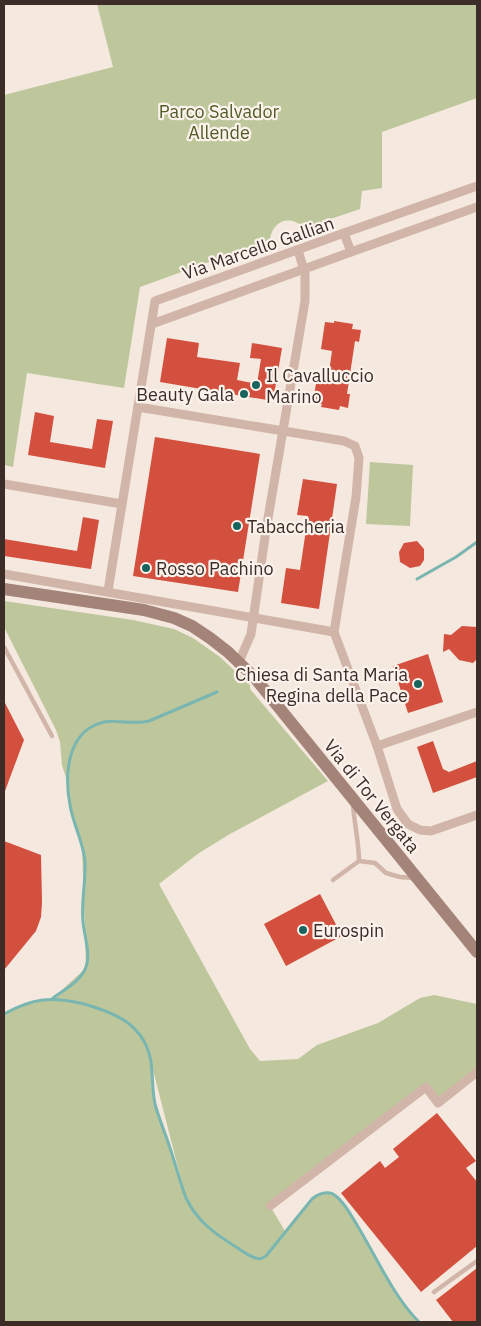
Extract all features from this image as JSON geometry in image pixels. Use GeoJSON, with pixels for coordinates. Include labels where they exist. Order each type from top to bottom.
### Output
{"type":"FeatureCollection","features":[{"type":"Feature","properties":{"kind":"main road","name":"Via di Tor Vergata"},"geometry":{"type":"LineString","coordinates":[[4,589],[144,610],[174,618],[205,634],[255,678],[477,952]]}},
{"type":"Feature","properties":{"kind":"street"},"geometry":{"type":"LineString","coordinates":[[344,233],[477,186]]}},
{"type":"Feature","properties":{"kind":"street"},"geometry":{"type":"LineString","coordinates":[[351,252],[477,207]]}},
{"type":"Feature","properties":{"kind":"street","name":"Via Marcello Gallian"},"geometry":{"type":"LineString","coordinates":[[108,591],[138,406],[152,324],[156,301],[344,233],[351,252],[152,324]]}},
{"type":"Feature","properties":{"kind":"street"},"geometry":{"type":"LineString","coordinates":[[239,662],[251,634],[254,618],[266,530],[305,300],[304,269],[298,250]]}},
{"type":"Feature","properties":{"kind":"street"},"geometry":{"type":"LineString","coordinates":[[138,406],[347,441],[355,446],[359,458],[356,497],[334,632],[377,746],[397,809],[408,824],[420,830],[431,831],[477,815]]}},
{"type":"Feature","properties":{"kind":"street"},"geometry":{"type":"LineString","coordinates":[[4,484],[122,504]]}},
{"type":"Feature","properties":{"kind":"street"},"geometry":{"type":"LineString","coordinates":[[4,574],[334,632]]}},
{"type":"Feature","properties":{"kind":"street"},"geometry":{"type":"LineString","coordinates":[[377,746],[477,712]]}},
{"type":"Feature","properties":{"kind":"street"},"geometry":{"type":"LineString","coordinates":[[270,1206],[426,1087],[438,1103],[477,1072]]}},
{"type":"Feature","properties":{"kind":"lane"},"geometry":{"type":"LineString","coordinates":[[4,647],[52,736]]}},
{"type":"Feature","properties":{"kind":"lane"},"geometry":{"type":"LineString","coordinates":[[352,800],[354,826],[359,846],[359,861]]}},
{"type":"Feature","properties":{"kind":"lane"},"geometry":{"type":"LineString","coordinates":[[333,880],[359,861],[376,863],[386,872],[394,875],[416,878]]}},
{"type":"Feature","properties":{"kind":"lane"},"geometry":{"type":"LineString","coordinates":[[434,1292],[477,1261]]}},
{"type":"Feature","properties":{"kind":"green space","name":"Parco Salvador Allende"},"geometry":{"type":"Polygon","coordinates":[[[97,4],[477,4],[477,98],[382,132],[382,188],[362,191],[360,209],[304,228],[293,221],[282,222],[274,228],[270,240],[140,287],[124,388],[27,373],[13,467],[4,465],[4,95],[113,67],[97,4]]]}},
{"type":"Feature","properties":{"kind":"green space"},"geometry":{"type":"Polygon","coordinates":[[[370,462],[413,465],[410,526],[366,524],[370,462]]]}},
{"type":"Feature","properties":{"kind":"green space"},"geometry":{"type":"Polygon","coordinates":[[[4,601],[133,620],[174,629],[193,638],[220,657],[250,685],[250,689],[328,781],[230,834],[199,853],[159,884],[250,1049],[260,1061],[298,1059],[317,1045],[378,1023],[420,998],[434,995],[477,1004],[477,1069],[438,1103],[426,1087],[270,1206],[285,1231],[312,1199],[326,1192],[334,1195],[354,1220],[401,1299],[419,1322],[4,1322],[4,1014],[32,1001],[52,999],[86,968],[82,845],[71,810],[68,784],[62,765],[60,742],[56,730],[4,627],[4,601]],[[152,1066],[152,1086],[156,1106],[184,1191],[152,1066]]]}},
{"type":"Feature","properties":{"kind":"building"},"geometry":{"type":"Polygon","coordinates":[[[334,321],[353,324],[352,329],[361,330],[359,342],[355,341],[347,394],[350,394],[348,408],[340,406],[339,410],[321,407],[322,404],[313,402],[317,377],[328,379],[332,351],[321,349],[325,322],[334,323],[334,321]]]}},
{"type":"Feature","properties":{"kind":"building"},"geometry":{"type":"Polygon","coordinates":[[[167,338],[199,343],[197,357],[240,363],[237,380],[257,384],[261,359],[250,358],[252,343],[282,348],[273,401],[160,382],[167,338]]]}},
{"type":"Feature","properties":{"kind":"building"},"geometry":{"type":"Polygon","coordinates":[[[35,412],[54,416],[50,442],[92,449],[97,419],[113,421],[105,468],[28,455],[35,412]]]}},
{"type":"Feature","properties":{"kind":"building"},"geometry":{"type":"Polygon","coordinates":[[[155,437],[260,454],[238,592],[133,576],[155,437]]]}},
{"type":"Feature","properties":{"kind":"building"},"geometry":{"type":"Polygon","coordinates":[[[303,479],[337,484],[319,609],[281,603],[286,568],[300,570],[308,516],[297,515],[303,479]]]}},
{"type":"Feature","properties":{"kind":"building"},"geometry":{"type":"Polygon","coordinates":[[[83,517],[99,520],[91,569],[4,556],[4,539],[77,551],[83,517]]]}},
{"type":"Feature","properties":{"kind":"building"},"geometry":{"type":"Polygon","coordinates":[[[417,541],[424,549],[424,560],[420,566],[410,568],[400,562],[399,552],[404,543],[417,541]]]}},
{"type":"Feature","properties":{"kind":"building"},"geometry":{"type":"Polygon","coordinates":[[[462,626],[477,627],[477,659],[473,663],[459,660],[449,649],[443,652],[444,634],[451,635],[462,626]]]}},
{"type":"Feature","properties":{"kind":"building","name":"Chiesa di Santa Maria Regina della Pace"},"geometry":{"type":"Polygon","coordinates":[[[428,654],[443,702],[408,713],[393,666],[428,654]]]}},
{"type":"Feature","properties":{"kind":"building"},"geometry":{"type":"Polygon","coordinates":[[[4,701],[24,740],[5,791],[4,791],[4,701]]]}},
{"type":"Feature","properties":{"kind":"building"},"geometry":{"type":"Polygon","coordinates":[[[433,741],[443,769],[449,772],[477,761],[477,777],[433,793],[417,747],[433,741]]]}},
{"type":"Feature","properties":{"kind":"building"},"geometry":{"type":"Polygon","coordinates":[[[4,841],[41,855],[42,902],[41,917],[36,931],[4,970],[4,841]]]}},
{"type":"Feature","properties":{"kind":"building","name":"Eurospin"},"geometry":{"type":"Polygon","coordinates":[[[320,894],[342,936],[286,966],[264,924],[320,894]]]}},
{"type":"Feature","properties":{"kind":"building"},"geometry":{"type":"Polygon","coordinates":[[[437,1113],[476,1161],[466,1168],[477,1182],[477,1246],[421,1292],[341,1193],[380,1161],[385,1168],[399,1157],[393,1149],[437,1113]]]}},
{"type":"Feature","properties":{"kind":"building"},"geometry":{"type":"Polygon","coordinates":[[[477,1268],[477,1322],[453,1322],[436,1300],[477,1268]]]}},
{"type":"Feature","properties":{"kind":"waterway"},"geometry":{"type":"LineString","coordinates":[[417,579],[456,557],[477,542]]}},
{"type":"Feature","properties":{"kind":"waterway"},"geometry":{"type":"LineString","coordinates":[[53,998],[80,977],[84,972],[87,962],[88,950],[83,914],[85,861],[68,795],[68,772],[77,741],[84,732],[100,723],[149,721],[217,692]]}},
{"type":"Feature","properties":{"kind":"waterway"},"geometry":{"type":"LineString","coordinates":[[4,1014],[33,1002],[52,999],[84,1004],[107,1012],[127,1022],[136,1030],[148,1049],[155,1104],[186,1198],[195,1214],[228,1242],[251,1256],[260,1259],[266,1256],[312,1199],[322,1194],[333,1194],[346,1208],[393,1288],[419,1322]]}},
{"type":"Feature","properties":{"kind":"place","name":"Il Cavalluccio Marino"},"geometry":{"type":"Point","coordinates":[256,385]}},
{"type":"Feature","properties":{"kind":"place","name":"Beauty Gala"},"geometry":{"type":"Point","coordinates":[244,394]}},
{"type":"Feature","properties":{"kind":"place","name":"Tabaccheria"},"geometry":{"type":"Point","coordinates":[237,526]}},
{"type":"Feature","properties":{"kind":"place","name":"Rosso Pachino"},"geometry":{"type":"Point","coordinates":[146,568]}},
{"type":"Feature","properties":{"kind":"place","name":"Chiesa di Santa Maria Regina della Pace"},"geometry":{"type":"Point","coordinates":[418,684]}},
{"type":"Feature","properties":{"kind":"place","name":"Eurospin"},"geometry":{"type":"Point","coordinates":[303,930]}}]}
